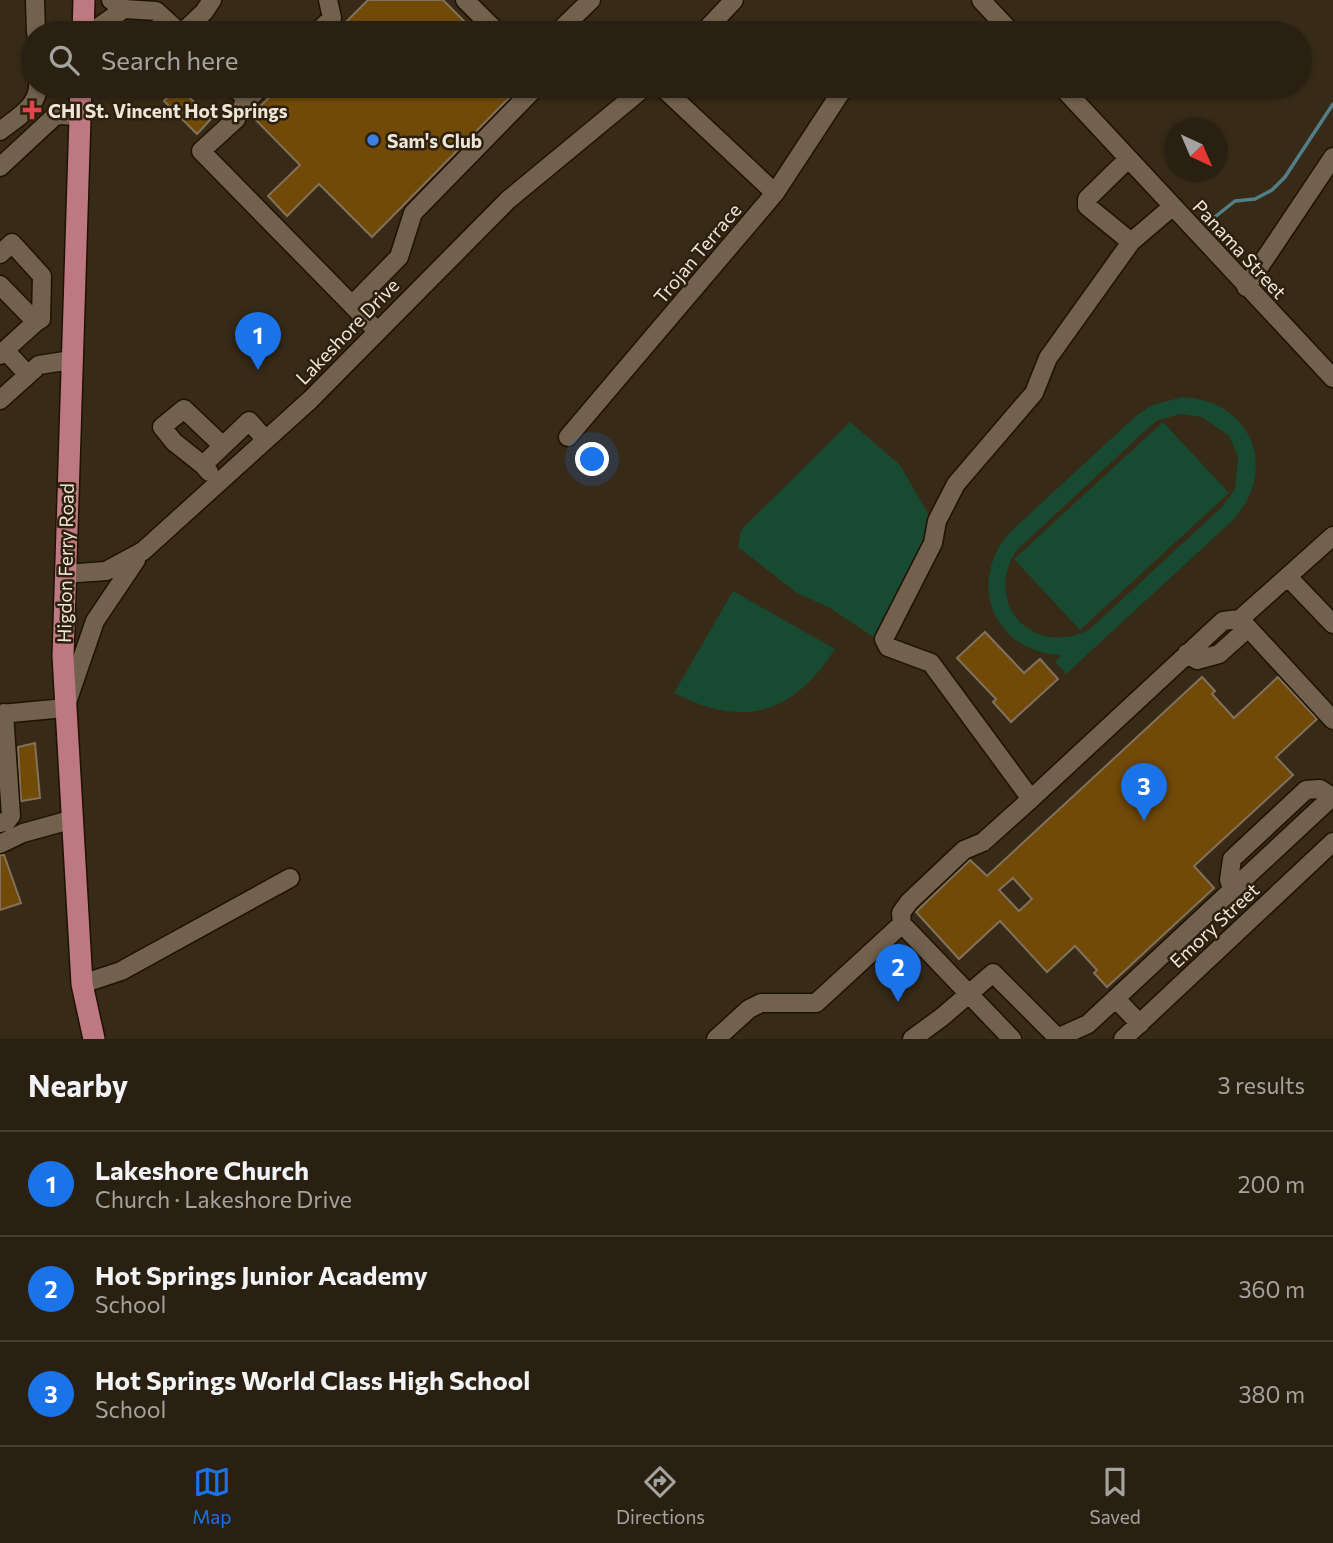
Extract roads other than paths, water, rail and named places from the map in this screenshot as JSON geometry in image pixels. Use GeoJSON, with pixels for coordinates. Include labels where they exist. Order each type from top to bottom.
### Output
{"type":"FeatureCollection","features":[{"type":"Feature","properties":{"kind":"main road"},"geometry":{"type":"LineString","coordinates":[[84,21],[85,0]]}},
{"type":"Feature","properties":{"kind":"main road","name":"Higdon Ferry Road"},"geometry":{"type":"LineString","coordinates":[[81,98],[64,574],[65,708],[82,984],[94,1039]]}},
{"type":"Feature","properties":{"kind":"street"},"geometry":{"type":"LineString","coordinates":[[36,0],[36,21]]}},
{"type":"Feature","properties":{"kind":"street"},"geometry":{"type":"LineString","coordinates":[[195,21],[205,12],[212,0]]}},
{"type":"Feature","properties":{"kind":"street"},"geometry":{"type":"LineString","coordinates":[[465,0],[486,21]]}},
{"type":"Feature","properties":{"kind":"street"},"geometry":{"type":"LineString","coordinates":[[569,21],[591,0]]}},
{"type":"Feature","properties":{"kind":"street"},"geometry":{"type":"LineString","coordinates":[[714,21],[734,0]]}},
{"type":"Feature","properties":{"kind":"street"},"geometry":{"type":"LineString","coordinates":[[981,0],[1001,21]]}},
{"type":"Feature","properties":{"kind":"street"},"geometry":{"type":"LineString","coordinates":[[329,21],[332,18],[330,1]]}},
{"type":"Feature","properties":{"kind":"street"},"geometry":{"type":"LineString","coordinates":[[102,21],[118,5],[156,11],[167,21]]}},
{"type":"Feature","properties":{"kind":"street"},"geometry":{"type":"LineString","coordinates":[[0,131],[30,107],[35,98]]}},
{"type":"Feature","properties":{"kind":"street"},"geometry":{"type":"LineString","coordinates":[[352,305],[399,257],[413,213],[525,98]]}},
{"type":"Feature","properties":{"kind":"street","name":"Lakeshore Drive"},"geometry":{"type":"LineString","coordinates":[[64,574],[106,570],[143,551],[266,440],[508,200],[631,98]]}},
{"type":"Feature","properties":{"kind":"street"},"geometry":{"type":"LineString","coordinates":[[674,98],[775,193]]}},
{"type":"Feature","properties":{"kind":"street","name":"Trojan Terrace"},"geometry":{"type":"LineString","coordinates":[[568,437],[775,193],[837,98]]}},
{"type":"Feature","properties":{"kind":"street","name":"Panama Street"},"geometry":{"type":"LineString","coordinates":[[1072,98],[1333,378]]}},
{"type":"Feature","properties":{"kind":"street"},"geometry":{"type":"LineString","coordinates":[[247,100],[236,118],[201,151],[377,331]]}},
{"type":"Feature","properties":{"kind":"street"},"geometry":{"type":"LineString","coordinates":[[0,167],[56,115],[80,116]]}},
{"type":"Feature","properties":{"kind":"street"},"geometry":{"type":"LineString","coordinates":[[1246,287],[1333,157]]}},
{"type":"Feature","properties":{"kind":"street"},"geometry":{"type":"LineString","coordinates":[[1128,159],[1087,199],[1087,206],[1131,242]]}},
{"type":"Feature","properties":{"kind":"street"},"geometry":{"type":"LineString","coordinates":[[1031,799],[931,663],[888,647],[884,639],[933,542],[937,521],[956,484],[1034,393],[1048,358],[1131,242],[1172,207]]}},
{"type":"Feature","properties":{"kind":"street"},"geometry":{"type":"LineString","coordinates":[[0,254],[12,243],[42,276],[41,319],[3,353],[28,375]]}},
{"type":"Feature","properties":{"kind":"street"},"geometry":{"type":"LineString","coordinates":[[0,285],[36,322]]}},
{"type":"Feature","properties":{"kind":"street"},"geometry":{"type":"LineString","coordinates":[[0,401],[39,365],[71,360]]}},
{"type":"Feature","properties":{"kind":"street"},"geometry":{"type":"LineString","coordinates":[[218,483],[203,465],[174,442],[162,427],[184,409],[223,446]]}},
{"type":"Feature","properties":{"kind":"street"},"geometry":{"type":"LineString","coordinates":[[203,465],[249,421],[266,440]]}},
{"type":"Feature","properties":{"kind":"street"},"geometry":{"type":"LineString","coordinates":[[1244,624],[1333,536]]}},
{"type":"Feature","properties":{"kind":"street"},"geometry":{"type":"LineString","coordinates":[[4,786],[2,714],[65,708],[96,621],[143,551]]}},
{"type":"Feature","properties":{"kind":"street"},"geometry":{"type":"LineString","coordinates":[[1289,578],[1333,624]]}},
{"type":"Feature","properties":{"kind":"street"},"geometry":{"type":"LineString","coordinates":[[1012,1039],[902,924],[901,913],[909,902],[964,850],[984,842],[1223,621],[1244,624],[1333,720]]}},
{"type":"Feature","properties":{"kind":"street"},"geometry":{"type":"LineString","coordinates":[[912,1039],[989,975],[997,974],[1056,1038],[1084,1027],[1332,797]]}},
{"type":"Feature","properties":{"kind":"street"},"geometry":{"type":"LineString","coordinates":[[0,844],[23,833],[70,820]]}},
{"type":"Feature","properties":{"kind":"street","name":"Emory Street"},"geometry":{"type":"LineString","coordinates":[[1123,1039],[1331,848]]}},
{"type":"Feature","properties":{"kind":"street"},"geometry":{"type":"LineString","coordinates":[[82,984],[121,971],[290,878]]}},
{"type":"Feature","properties":{"kind":"street"},"geometry":{"type":"LineString","coordinates":[[716,1039],[749,1009],[761,1003],[816,1003],[902,924]]}},
{"type":"Feature","properties":{"kind":"street"},"geometry":{"type":"LineString","coordinates":[[1116,999],[1140,1024]]}},
{"type":"Feature","properties":{"kind":"waterway"},"geometry":{"type":"LineString","coordinates":[[1206,224],[1235,201],[1255,199],[1272,190],[1285,177],[1333,104]]}},
{"type":"Feature","properties":{"kind":"place","name":"CHI St. Vincent Hot Springs"},"geometry":{"type":"Point","coordinates":[32,110]}},
{"type":"Feature","properties":{"kind":"place","name":"Sam's Club"},"geometry":{"type":"Point","coordinates":[373,140]}},
{"type":"Feature","properties":{"kind":"place","name":"Lakeshore Church"},"geometry":{"type":"Point","coordinates":[258,370]}},
{"type":"Feature","properties":{"kind":"place","name":"Hot Springs World Class High School"},"geometry":{"type":"Point","coordinates":[1144,821]}},
{"type":"Feature","properties":{"kind":"place","name":"Hot Springs Junior Academy"},"geometry":{"type":"Point","coordinates":[898,1002]}}]}
